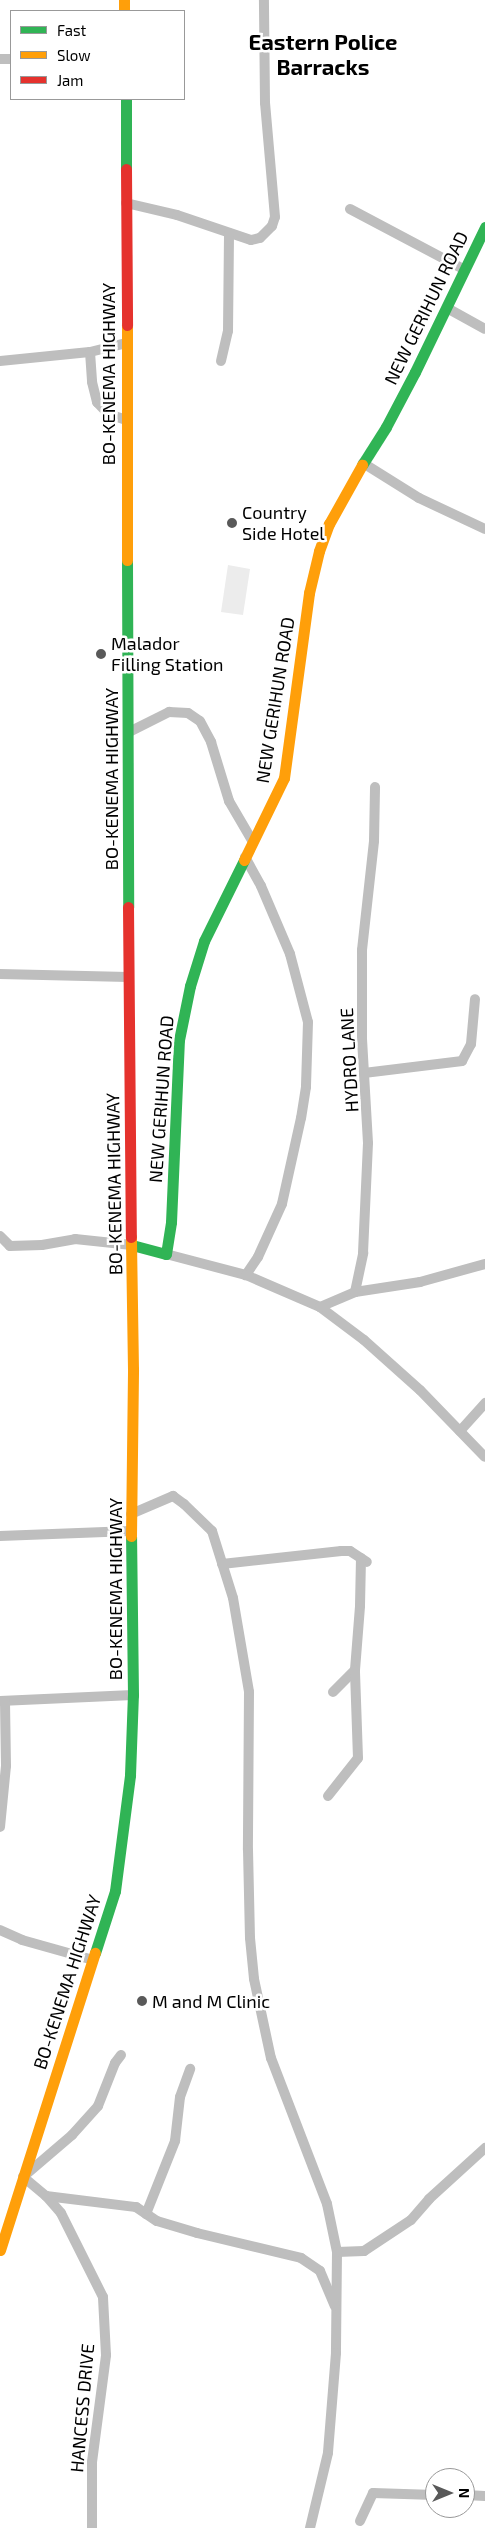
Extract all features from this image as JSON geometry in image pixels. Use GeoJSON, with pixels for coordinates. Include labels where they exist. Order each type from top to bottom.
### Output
{"type":"FeatureCollection","features":[{"type":"Feature","properties":{"kind":"main road","name":"BO-KENEMA HIGHWAY"},"geometry":{"type":"LineString","coordinates":[[0,2250],[115,1890],[130,1775],[133,1695],[131,1531],[132,1245],[128,977],[129,732],[125,343],[126,100]]}},
{"type":"Feature","properties":{"kind":"main road","name":"NEW GERIHUN ROAD"},"geometry":{"type":"LineString","coordinates":[[166,1254],[171,1222],[179,1040],[190,986],[204,941],[284,778],[309,593],[319,551],[329,524],[411,380],[485,226]]}},
{"type":"Feature","properties":{"kind":"main road"},"geometry":{"type":"LineString","coordinates":[[132,1245],[166,1254]]}},
{"type":"Feature","properties":{"kind":"street"},"geometry":{"type":"LineString","coordinates":[[126,203],[177,215],[251,240],[260,238],[272,226],[275,217],[265,104],[264,0]]}},
{"type":"Feature","properties":{"kind":"street"},"geometry":{"type":"LineString","coordinates":[[350,209],[465,270]]}},
{"type":"Feature","properties":{"kind":"street"},"geometry":{"type":"LineString","coordinates":[[221,361],[228,331],[228,233]]}},
{"type":"Feature","properties":{"kind":"street"},"geometry":{"type":"LineString","coordinates":[[447,308],[485,329]]}},
{"type":"Feature","properties":{"kind":"street"},"geometry":{"type":"LineString","coordinates":[[0,361],[90,352],[125,343]]}},
{"type":"Feature","properties":{"kind":"street"},"geometry":{"type":"LineString","coordinates":[[90,352],[92,382],[97,402],[108,414],[126,420]]}},
{"type":"Feature","properties":{"kind":"street"},"geometry":{"type":"LineString","coordinates":[[364,464],[419,498],[485,529]]}},
{"type":"Feature","properties":{"kind":"street"},"geometry":{"type":"LineString","coordinates":[[129,732],[169,712],[188,713],[200,721],[211,742],[229,801],[253,842]]}},
{"type":"Feature","properties":{"kind":"street","name":"HYDRO LANE"},"geometry":{"type":"LineString","coordinates":[[355,1292],[363,1253],[368,1114],[362,1040],[362,950],[374,841],[375,788]]}},
{"type":"Feature","properties":{"kind":"street"},"geometry":{"type":"LineString","coordinates":[[245,857],[261,886],[290,954],[308,1022],[304,1103],[282,1204],[258,1257],[246,1275]]}},
{"type":"Feature","properties":{"kind":"street"},"geometry":{"type":"LineString","coordinates":[[0,974],[128,977]]}},
{"type":"Feature","properties":{"kind":"street"},"geometry":{"type":"LineString","coordinates":[[364,1073],[462,1061],[472,1044],[475,1000]]}},
{"type":"Feature","properties":{"kind":"street"},"geometry":{"type":"LineString","coordinates":[[0,1236],[10,1246],[42,1245],[75,1239],[132,1245]]}},
{"type":"Feature","properties":{"kind":"street"},"geometry":{"type":"LineString","coordinates":[[166,1254],[246,1275],[320,1307],[364,1340],[485,1457]]}},
{"type":"Feature","properties":{"kind":"street"},"geometry":{"type":"LineString","coordinates":[[320,1307],[355,1292],[420,1282],[485,1264]]}},
{"type":"Feature","properties":{"kind":"street"},"geometry":{"type":"LineString","coordinates":[[460,1431],[485,1403]]}},
{"type":"Feature","properties":{"kind":"street"},"geometry":{"type":"LineString","coordinates":[[131,1514],[173,1496],[212,1530],[233,1598],[249,1692],[248,1867],[250,1938],[254,1979],[271,2058],[327,2204],[337,2252],[336,2353],[328,2453],[310,2528]]}},
{"type":"Feature","properties":{"kind":"street"},"geometry":{"type":"LineString","coordinates":[[0,1536],[131,1531]]}},
{"type":"Feature","properties":{"kind":"street"},"geometry":{"type":"LineString","coordinates":[[222,1564],[342,1551],[350,1551],[364,1560],[355,1670],[358,1758],[328,1796]]}},
{"type":"Feature","properties":{"kind":"street"},"geometry":{"type":"LineString","coordinates":[[333,1692],[355,1670]]}},
{"type":"Feature","properties":{"kind":"street"},"geometry":{"type":"LineString","coordinates":[[0,1827],[6,1766],[2,1701],[133,1695]]}},
{"type":"Feature","properties":{"kind":"street"},"geometry":{"type":"LineString","coordinates":[[0,1930],[22,1940],[93,1960]]}},
{"type":"Feature","properties":{"kind":"street"},"geometry":{"type":"LineString","coordinates":[[23,2178],[72,2135],[98,2106],[115,2063],[121,2055]]}},
{"type":"Feature","properties":{"kind":"street"},"geometry":{"type":"LineString","coordinates":[[146,2214],[175,2141],[180,2097],[190,2069]]}},
{"type":"Feature","properties":{"kind":"street"},"geometry":{"type":"LineString","coordinates":[[337,2252],[364,2250],[411,2220],[429,2199],[485,2148]]}},
{"type":"Feature","properties":{"kind":"street","name":"HANCESS DRIVE"},"geometry":{"type":"LineString","coordinates":[[23,2178],[46,2196],[61,2213],[103,2297],[106,2355],[92,2462],[92,2528]]}},
{"type":"Feature","properties":{"kind":"street"},"geometry":{"type":"LineString","coordinates":[[46,2196],[136,2207],[157,2221],[197,2233],[301,2258],[320,2271],[336,2309]]}},
{"type":"Feature","properties":{"kind":"street"},"geometry":{"type":"LineString","coordinates":[[360,2521],[373,2493],[425,2495]]}},
{"type":"Feature","properties":{"kind":"shaded area"},"geometry":{"type":"Polygon","coordinates":[[[228,565],[250,569],[243,615],[221,612],[228,565]]]}},
{"type":"Feature","properties":{"kind":"traffic: fast"},"geometry":{"type":"LineString","coordinates":[[126,100],[126,169]]}},
{"type":"Feature","properties":{"kind":"traffic: fast"},"geometry":{"type":"LineString","coordinates":[[362,465],[386,427],[415,372],[485,227]]}},
{"type":"Feature","properties":{"kind":"traffic: fast"},"geometry":{"type":"LineString","coordinates":[[127,560],[128,907]]}},
{"type":"Feature","properties":{"kind":"traffic: fast"},"geometry":{"type":"LineString","coordinates":[[132,1245],[166,1254],[171,1222],[179,1040],[190,986],[204,941],[244,860]]}},
{"type":"Feature","properties":{"kind":"traffic: fast"},"geometry":{"type":"LineString","coordinates":[[95,1953],[115,1891],[130,1775],[133,1695],[131,1536]]}},
{"type":"Feature","properties":{"kind":"traffic: slow"},"geometry":{"type":"LineString","coordinates":[[124,0],[124,10]]}},
{"type":"Feature","properties":{"kind":"traffic: slow"},"geometry":{"type":"LineString","coordinates":[[127,325],[127,560]]}},
{"type":"Feature","properties":{"kind":"traffic: slow"},"geometry":{"type":"LineString","coordinates":[[244,860],[284,778],[309,593],[319,551],[329,524],[362,465]]}},
{"type":"Feature","properties":{"kind":"traffic: slow"},"geometry":{"type":"LineString","coordinates":[[131,1237],[133,1369],[131,1536]]}},
{"type":"Feature","properties":{"kind":"traffic: slow"},"geometry":{"type":"LineString","coordinates":[[0,2250],[95,1953]]}},
{"type":"Feature","properties":{"kind":"traffic: jam"},"geometry":{"type":"LineString","coordinates":[[126,169],[127,325]]}},
{"type":"Feature","properties":{"kind":"traffic: jam"},"geometry":{"type":"LineString","coordinates":[[128,907],[131,1237]]}},
{"type":"Feature","properties":{"kind":"place","name":"Country Side Hotel"},"geometry":{"type":"Point","coordinates":[232,523]}},
{"type":"Feature","properties":{"kind":"place","name":"Malador Filling Station"},"geometry":{"type":"Point","coordinates":[101,654]}},
{"type":"Feature","properties":{"kind":"place","name":"M and M Clinic"},"geometry":{"type":"Point","coordinates":[142,2001]}},
{"type":"Feature","properties":{"kind":"district","name":"Eastern Police Barracks"},"geometry":{"type":"Point","coordinates":[323,54]}}]}
